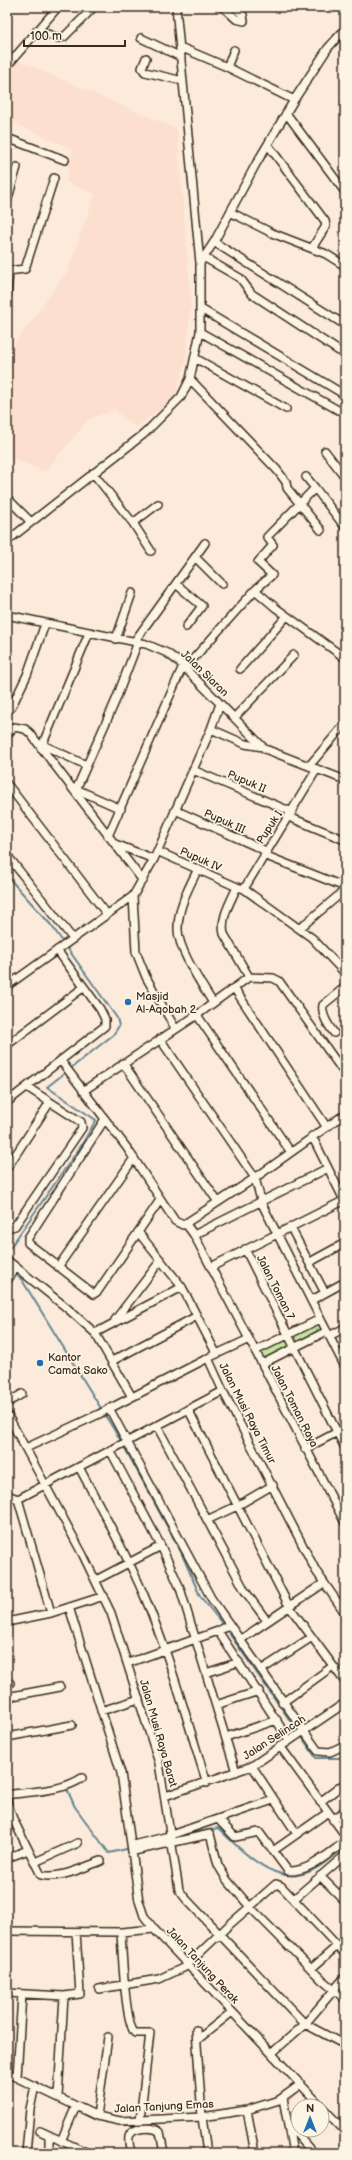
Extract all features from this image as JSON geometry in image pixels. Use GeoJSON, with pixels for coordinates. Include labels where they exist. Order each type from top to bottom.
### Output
{"type":"FeatureCollection","features":[{"type":"Feature","properties":{"kind":"street"},"geometry":{"type":"LineString","coordinates":[[7,66],[58,7]]}},
{"type":"Feature","properties":{"kind":"street"},"geometry":{"type":"LineString","coordinates":[[7,541],[144,434],[176,403],[186,390],[190,379],[200,332],[203,261],[176,7]]}},
{"type":"Feature","properties":{"kind":"street"},"geometry":{"type":"LineString","coordinates":[[223,7],[236,19],[244,21],[243,15],[234,7]]}},
{"type":"Feature","properties":{"kind":"street"},"geometry":{"type":"LineString","coordinates":[[37,30],[58,38],[64,37],[91,10]]}},
{"type":"Feature","properties":{"kind":"street"},"geometry":{"type":"LineString","coordinates":[[203,261],[286,112],[328,48],[345,29]]}},
{"type":"Feature","properties":{"kind":"street"},"geometry":{"type":"LineString","coordinates":[[141,38],[181,56]]}},
{"type":"Feature","properties":{"kind":"street"},"geometry":{"type":"LineString","coordinates":[[180,47],[227,67],[294,100]]}},
{"type":"Feature","properties":{"kind":"street"},"geometry":{"type":"LineString","coordinates":[[227,67],[234,50]]}},
{"type":"Feature","properties":{"kind":"street"},"geometry":{"type":"LineString","coordinates":[[146,58],[142,68],[145,72],[183,81]]}},
{"type":"Feature","properties":{"kind":"street"},"geometry":{"type":"LineString","coordinates":[[286,112],[345,192]]}},
{"type":"Feature","properties":{"kind":"street"},"geometry":{"type":"LineString","coordinates":[[7,138],[65,160]]}},
{"type":"Feature","properties":{"kind":"street"},"geometry":{"type":"LineString","coordinates":[[268,145],[325,221],[326,226],[312,248]]}},
{"type":"Feature","properties":{"kind":"street"},"geometry":{"type":"LineString","coordinates":[[7,202],[17,167]]}},
{"type":"Feature","properties":{"kind":"street"},"geometry":{"type":"LineString","coordinates":[[7,295],[8,271],[25,269],[54,178]]}},
{"type":"Feature","properties":{"kind":"street"},"geometry":{"type":"LineString","coordinates":[[230,212],[272,233],[312,248],[345,266]]}},
{"type":"Feature","properties":{"kind":"street"},"geometry":{"type":"LineString","coordinates":[[214,242],[345,325]]}},
{"type":"Feature","properties":{"kind":"street"},"geometry":{"type":"LineString","coordinates":[[203,261],[240,278],[252,294],[339,351]]}},
{"type":"Feature","properties":{"kind":"street"},"geometry":{"type":"LineString","coordinates":[[201,309],[345,395]]}},
{"type":"Feature","properties":{"kind":"street"},"geometry":{"type":"LineString","coordinates":[[200,332],[338,410]]}},
{"type":"Feature","properties":{"kind":"street"},"geometry":{"type":"LineString","coordinates":[[195,358],[286,409]]}},
{"type":"Feature","properties":{"kind":"street"},"geometry":{"type":"LineString","coordinates":[[190,379],[277,470],[286,482],[286,488],[321,530]]}},
{"type":"Feature","properties":{"kind":"street"},"geometry":{"type":"LineString","coordinates":[[325,451],[345,477]]}},
{"type":"Feature","properties":{"kind":"street"},"geometry":{"type":"LineString","coordinates":[[93,473],[133,523],[151,551]]}},
{"type":"Feature","properties":{"kind":"street"},"geometry":{"type":"LineString","coordinates":[[306,477],[345,527]]}},
{"type":"Feature","properties":{"kind":"street"},"geometry":{"type":"LineString","coordinates":[[108,836],[184,667],[255,590],[272,575],[258,562],[273,546],[267,538],[315,488]]}},
{"type":"Feature","properties":{"kind":"street"},"geometry":{"type":"LineString","coordinates":[[7,498],[30,522]]}},
{"type":"Feature","properties":{"kind":"street"},"geometry":{"type":"LineString","coordinates":[[133,523],[158,504]]}},
{"type":"Feature","properties":{"kind":"street"},"geometry":{"type":"LineString","coordinates":[[76,790],[115,702],[136,642],[205,543]]}},
{"type":"Feature","properties":{"kind":"street"},"geometry":{"type":"LineString","coordinates":[[195,557],[222,584]]}},
{"type":"Feature","properties":{"kind":"street"},"geometry":{"type":"LineString","coordinates":[[176,584],[202,608],[186,627]]}},
{"type":"Feature","properties":{"kind":"street"},"geometry":{"type":"LineString","coordinates":[[255,590],[287,616],[345,658]]}},
{"type":"Feature","properties":{"kind":"street"},"geometry":{"type":"LineString","coordinates":[[116,639],[132,593]]}},
{"type":"Feature","properties":{"kind":"street","name":"Jalan Siaran"},"geometry":{"type":"LineString","coordinates":[[7,615],[136,642],[162,651],[184,667],[263,747],[277,755],[345,780]]}},
{"type":"Feature","properties":{"kind":"street"},"geometry":{"type":"LineString","coordinates":[[240,669],[287,616]]}},
{"type":"Feature","properties":{"kind":"street"},"geometry":{"type":"LineString","coordinates":[[12,708],[27,675],[46,624]]}},
{"type":"Feature","properties":{"kind":"street"},"geometry":{"type":"LineString","coordinates":[[42,746],[89,633]]}},
{"type":"Feature","properties":{"kind":"street"},"geometry":{"type":"LineString","coordinates":[[234,718],[294,655]]}},
{"type":"Feature","properties":{"kind":"street"},"geometry":{"type":"LineString","coordinates":[[7,986],[72,940],[106,913],[133,896],[143,881],[154,859],[211,729],[220,704]]}},
{"type":"Feature","properties":{"kind":"street"},"geometry":{"type":"LineString","coordinates":[[309,766],[345,724]]}},
{"type":"Feature","properties":{"kind":"street"},"geometry":{"type":"LineString","coordinates":[[7,735],[14,727],[25,729],[42,746],[143,881]]}},
{"type":"Feature","properties":{"kind":"street"},"geometry":{"type":"LineString","coordinates":[[211,729],[245,744],[263,747]]}},
{"type":"Feature","properties":{"kind":"street"},"geometry":{"type":"LineString","coordinates":[[42,746],[86,765]]}},
{"type":"Feature","properties":{"kind":"street","name":"Pupuk I"},"geometry":{"type":"LineString","coordinates":[[244,889],[316,769]]}},
{"type":"Feature","properties":{"kind":"street","name":"Pupuk II"},"geometry":{"type":"LineString","coordinates":[[193,770],[345,840]]}},
{"type":"Feature","properties":{"kind":"street"},"geometry":{"type":"LineString","coordinates":[[7,784],[106,913]]}},
{"type":"Feature","properties":{"kind":"street"},"geometry":{"type":"LineString","coordinates":[[76,790],[121,809]]}},
{"type":"Feature","properties":{"kind":"street","name":"Pupuk III"},"geometry":{"type":"LineString","coordinates":[[175,810],[265,853],[345,887]]}},
{"type":"Feature","properties":{"kind":"street"},"geometry":{"type":"LineString","coordinates":[[114,844],[154,859]]}},
{"type":"Feature","properties":{"kind":"street","name":"Pupuk IV"},"geometry":{"type":"LineString","coordinates":[[157,851],[237,887]]}},
{"type":"Feature","properties":{"kind":"street"},"geometry":{"type":"LineString","coordinates":[[7,855],[72,940]]}},
{"type":"Feature","properties":{"kind":"street"},"geometry":{"type":"LineString","coordinates":[[198,869],[181,911],[178,936],[198,980],[213,1003]]}},
{"type":"Feature","properties":{"kind":"street"},"geometry":{"type":"LineString","coordinates":[[249,977],[224,934],[222,927],[237,887],[244,889],[300,928],[312,938],[345,973]]}},
{"type":"Feature","properties":{"kind":"street"},"geometry":{"type":"LineString","coordinates":[[300,928],[345,890]]}},
{"type":"Feature","properties":{"kind":"street"},"geometry":{"type":"LineString","coordinates":[[133,896],[136,952],[146,977],[175,1028]]}},
{"type":"Feature","properties":{"kind":"street"},"geometry":{"type":"LineString","coordinates":[[7,1102],[62,1064],[105,1026],[105,1019],[100,1009],[58,949]]}},
{"type":"Feature","properties":{"kind":"street"},"geometry":{"type":"LineString","coordinates":[[84,1091],[249,977],[273,978],[279,981],[345,1074]]}},
{"type":"Feature","properties":{"kind":"street"},"geometry":{"type":"LineString","coordinates":[[7,1045],[84,987]]}},
{"type":"Feature","properties":{"kind":"street"},"geometry":{"type":"LineString","coordinates":[[334,1034],[328,1024],[323,1008],[324,1005],[345,987]]}},
{"type":"Feature","properties":{"kind":"street"},"geometry":{"type":"LineString","coordinates":[[234,988],[326,1126]]}},
{"type":"Feature","properties":{"kind":"street"},"geometry":{"type":"LineString","coordinates":[[197,1014],[290,1151]]}},
{"type":"Feature","properties":{"kind":"street"},"geometry":{"type":"LineString","coordinates":[[160,1039],[255,1178],[261,1201],[277,1235],[312,1300],[320,1319],[345,1367]]}},
{"type":"Feature","properties":{"kind":"street"},"geometry":{"type":"LineString","coordinates":[[123,1063],[218,1202]]}},
{"type":"Feature","properties":{"kind":"street"},"geometry":{"type":"LineString","coordinates":[[62,1064],[134,1158],[175,1221],[183,1225],[255,1178],[326,1126],[344,1118]]}},
{"type":"Feature","properties":{"kind":"street"},"geometry":{"type":"LineString","coordinates":[[7,1228],[15,1226],[82,1128],[81,1122],[27,1087]]}},
{"type":"Feature","properties":{"kind":"street"},"geometry":{"type":"LineString","coordinates":[[7,1168],[50,1102]]}},
{"type":"Feature","properties":{"kind":"street"},"geometry":{"type":"LineString","coordinates":[[105,1119],[28,1238],[31,1247],[92,1294],[96,1293],[160,1200]]}},
{"type":"Feature","properties":{"kind":"street"},"geometry":{"type":"LineString","coordinates":[[211,1267],[345,1200],[312,1136]]}},
{"type":"Feature","properties":{"kind":"street"},"geometry":{"type":"LineString","coordinates":[[58,1267],[134,1158]]}},
{"type":"Feature","properties":{"kind":"street"},"geometry":{"type":"LineString","coordinates":[[194,1235],[328,1168]]}},
{"type":"Feature","properties":{"kind":"street","name":"Jalan Toman Raya"},"geometry":{"type":"LineString","coordinates":[[186,1224],[194,1235],[256,1351],[305,1449],[345,1522]]}},
{"type":"Feature","properties":{"kind":"street"},"geometry":{"type":"LineString","coordinates":[[291,1228],[325,1293]]}},
{"type":"Feature","properties":{"kind":"street"},"geometry":{"type":"LineString","coordinates":[[138,1232],[182,1287],[216,1354]]}},
{"type":"Feature","properties":{"kind":"street"},"geometry":{"type":"LineString","coordinates":[[310,1262],[345,1242]]}},
{"type":"Feature","properties":{"kind":"street","name":"Jalan Toman 7"},"geometry":{"type":"LineString","coordinates":[[244,1250],[345,1448]]}},
{"type":"Feature","properties":{"kind":"street"},"geometry":{"type":"LineString","coordinates":[[7,1260],[12,1273],[68,1308],[95,1333],[132,1397]]}},
{"type":"Feature","properties":{"kind":"street"},"geometry":{"type":"LineString","coordinates":[[113,1322],[161,1260]]}},
{"type":"Feature","properties":{"kind":"street"},"geometry":{"type":"LineString","coordinates":[[312,1300],[345,1282]]}},
{"type":"Feature","properties":{"kind":"street"},"geometry":{"type":"LineString","coordinates":[[95,1333],[113,1322],[182,1287]]}},
{"type":"Feature","properties":{"kind":"street"},"geometry":{"type":"LineString","coordinates":[[112,1361],[197,1316]]}},
{"type":"Feature","properties":{"kind":"street"},"geometry":{"type":"LineString","coordinates":[[256,1351],[320,1319]]}},
{"type":"Feature","properties":{"kind":"street"},"geometry":{"type":"LineString","coordinates":[[262,1364],[295,1348],[345,1328]]}},
{"type":"Feature","properties":{"kind":"street"},"geometry":{"type":"LineString","coordinates":[[208,1358],[249,1339]]}},
{"type":"Feature","properties":{"kind":"street","name":"Jalan Musi Raya Timur"},"geometry":{"type":"LineString","coordinates":[[26,1448],[99,1414],[208,1358],[223,1391],[324,1583],[345,1613]]}},
{"type":"Feature","properties":{"kind":"street"},"geometry":{"type":"LineString","coordinates":[[7,1495],[18,1499],[223,1391]]}},
{"type":"Feature","properties":{"kind":"street"},"geometry":{"type":"LineString","coordinates":[[7,1403],[22,1394]]}},
{"type":"Feature","properties":{"kind":"street"},"geometry":{"type":"LineString","coordinates":[[109,1409],[124,1444],[203,1585],[239,1662],[259,1691],[276,1720],[291,1739]]}},
{"type":"Feature","properties":{"kind":"street"},"geometry":{"type":"LineString","coordinates":[[188,1409],[289,1606],[345,1682]]}},
{"type":"Feature","properties":{"kind":"street","name":"Jalan Musi Raya Barat"},"geometry":{"type":"LineString","coordinates":[[7,1414],[104,1596],[128,1663],[159,1762],[166,1796],[179,1890],[305,2024],[345,2045]]}},
{"type":"Feature","properties":{"kind":"street"},"geometry":{"type":"LineString","coordinates":[[157,1426],[245,1590],[267,1621]]}},
{"type":"Feature","properties":{"kind":"street"},"geometry":{"type":"LineString","coordinates":[[305,1449],[345,1428]]}},
{"type":"Feature","properties":{"kind":"street"},"geometry":{"type":"LineString","coordinates":[[110,1450],[161,1546],[180,1588],[236,1772]]}},
{"type":"Feature","properties":{"kind":"street"},"geometry":{"type":"LineString","coordinates":[[79,1467],[129,1562],[165,1650],[207,1783]]}},
{"type":"Feature","properties":{"kind":"street"},"geometry":{"type":"LineString","coordinates":[[208,1520],[237,1506],[273,1485]]}},
{"type":"Feature","properties":{"kind":"street"},"geometry":{"type":"LineString","coordinates":[[18,1499],[51,1613]]}},
{"type":"Feature","properties":{"kind":"street"},"geometry":{"type":"LineString","coordinates":[[96,1580],[161,1546]]}},
{"type":"Feature","properties":{"kind":"street"},"geometry":{"type":"LineString","coordinates":[[240,1640],[324,1583]]}},
{"type":"Feature","properties":{"kind":"street"},"geometry":{"type":"LineString","coordinates":[[7,1622],[51,1613],[104,1596]]}},
{"type":"Feature","properties":{"kind":"street"},"geometry":{"type":"LineString","coordinates":[[69,1607],[121,1773],[142,1910],[154,1929]]}},
{"type":"Feature","properties":{"kind":"street"},"geometry":{"type":"LineString","coordinates":[[128,1663],[224,1628]]}},
{"type":"Feature","properties":{"kind":"street"},"geometry":{"type":"LineString","coordinates":[[224,1628],[240,1640],[301,1732],[314,1748],[322,1753],[336,1751],[345,1745]]}},
{"type":"Feature","properties":{"kind":"street"},"geometry":{"type":"LineString","coordinates":[[261,1670],[312,1637]]}},
{"type":"Feature","properties":{"kind":"street"},"geometry":{"type":"LineString","coordinates":[[206,1673],[239,1662]]}},
{"type":"Feature","properties":{"kind":"street"},"geometry":{"type":"LineString","coordinates":[[282,1703],[333,1666]]}},
{"type":"Feature","properties":{"kind":"street"},"geometry":{"type":"LineString","coordinates":[[7,1697],[60,1687]]}},
{"type":"Feature","properties":{"kind":"street"},"geometry":{"type":"LineString","coordinates":[[216,1705],[259,1691]]}},
{"type":"Feature","properties":{"kind":"street"},"geometry":{"type":"LineString","coordinates":[[101,1710],[139,1699]]}},
{"type":"Feature","properties":{"kind":"street","name":"Jalan Selincah"},"geometry":{"type":"LineString","coordinates":[[166,1796],[207,1783],[252,1766],[345,1703]]}},
{"type":"Feature","properties":{"kind":"street"},"geometry":{"type":"LineString","coordinates":[[226,1737],[276,1720]]}},
{"type":"Feature","properties":{"kind":"street"},"geometry":{"type":"LineString","coordinates":[[7,1737],[72,1725]]}},
{"type":"Feature","properties":{"kind":"street"},"geometry":{"type":"LineString","coordinates":[[280,1746],[332,1820],[345,1835]]}},
{"type":"Feature","properties":{"kind":"street"},"geometry":{"type":"LineString","coordinates":[[252,1766],[273,1800],[297,1834]]}},
{"type":"Feature","properties":{"kind":"street"},"geometry":{"type":"LineString","coordinates":[[7,1794],[69,1785],[82,1778]]}},
{"type":"Feature","properties":{"kind":"street"},"geometry":{"type":"LineString","coordinates":[[320,1802],[345,1783]]}},
{"type":"Feature","properties":{"kind":"street"},"geometry":{"type":"LineString","coordinates":[[171,1840],[218,1818],[273,1800]]}},
{"type":"Feature","properties":{"kind":"street"},"geometry":{"type":"LineString","coordinates":[[7,1801],[13,1819],[40,1874],[48,1876],[71,1871],[101,1861]]}},
{"type":"Feature","properties":{"kind":"street"},"geometry":{"type":"LineString","coordinates":[[332,1820],[345,1810]]}},
{"type":"Feature","properties":{"kind":"street"},"geometry":{"type":"LineString","coordinates":[[273,1852],[327,1813]]}},
{"type":"Feature","properties":{"kind":"street"},"geometry":{"type":"LineString","coordinates":[[218,1818],[234,1837],[259,1832],[273,1852],[290,1871],[345,1855]]}},
{"type":"Feature","properties":{"kind":"street"},"geometry":{"type":"LineString","coordinates":[[133,1848],[210,1834],[221,1872],[250,1907],[311,1969],[334,1991],[345,1999]]}},
{"type":"Feature","properties":{"kind":"street"},"geometry":{"type":"LineString","coordinates":[[294,1899],[320,1876],[331,1859],[345,1842]]}},
{"type":"Feature","properties":{"kind":"street"},"geometry":{"type":"LineString","coordinates":[[35,1862],[78,1843]]}},
{"type":"Feature","properties":{"kind":"street"},"geometry":{"type":"LineString","coordinates":[[7,1858],[28,1850]]}},
{"type":"Feature","properties":{"kind":"street"},"geometry":{"type":"LineString","coordinates":[[320,1876],[345,1901]]}},
{"type":"Feature","properties":{"kind":"street"},"geometry":{"type":"LineString","coordinates":[[99,1989],[159,1979],[188,1965],[219,1934],[276,1884],[281,1886],[294,1899],[345,1953]]}},
{"type":"Feature","properties":{"kind":"street","name":"Jalan Tanjung Perak"},"geometry":{"type":"LineString","coordinates":[[7,1931],[120,1932],[154,1929],[313,2098]]}},
{"type":"Feature","properties":{"kind":"street"},"geometry":{"type":"LineString","coordinates":[[7,1993],[64,1996],[80,1994],[76,1932]]}},
{"type":"Feature","properties":{"kind":"street"},"geometry":{"type":"LineString","coordinates":[[120,1932],[125,1984],[132,2030],[135,2033],[150,2033],[140,2120]]}},
{"type":"Feature","properties":{"kind":"street"},"geometry":{"type":"LineString","coordinates":[[311,1969],[337,1946]]}},
{"type":"Feature","properties":{"kind":"street"},"geometry":{"type":"LineString","coordinates":[[272,2053],[305,2024],[345,1977]]}},
{"type":"Feature","properties":{"kind":"street"},"geometry":{"type":"LineString","coordinates":[[17,2077],[22,1994]]}},
{"type":"Feature","properties":{"kind":"street"},"geometry":{"type":"LineString","coordinates":[[58,2097],[64,1996]]}},
{"type":"Feature","properties":{"kind":"street"},"geometry":{"type":"LineString","coordinates":[[197,2040],[232,2012]]}},
{"type":"Feature","properties":{"kind":"street"},"geometry":{"type":"LineString","coordinates":[[196,2030],[202,2117],[207,2153]]}},
{"type":"Feature","properties":{"kind":"street"},"geometry":{"type":"LineString","coordinates":[[97,2116],[108,2037]]}},
{"type":"Feature","properties":{"kind":"street","name":"Jalan Tanjung Emas"},"geometry":{"type":"LineString","coordinates":[[7,2073],[97,2116],[114,2120],[202,2117],[248,2110],[283,2098],[301,2084]]}},
{"type":"Feature","properties":{"kind":"street"},"geometry":{"type":"LineString","coordinates":[[26,2153],[30,2109],[35,2086]]}},
{"type":"Feature","properties":{"kind":"street"},"geometry":{"type":"LineString","coordinates":[[283,2098],[293,2153]]}},
{"type":"Feature","properties":{"kind":"street"},"geometry":{"type":"LineString","coordinates":[[61,2141],[76,2106]]}},
{"type":"Feature","properties":{"kind":"street"},"geometry":{"type":"LineString","coordinates":[[248,2110],[255,2153]]}},
{"type":"Feature","properties":{"kind":"street","name":"Jalan Tanjung Perak"},"geometry":{"type":"LineString","coordinates":[[330,2116],[345,2132]]}},
{"type":"Feature","properties":{"kind":"street"},"geometry":{"type":"LineString","coordinates":[[287,2122],[311,2153]]}},
{"type":"Feature","properties":{"kind":"street"},"geometry":{"type":"LineString","coordinates":[[131,2153],[129,2138],[130,2134],[136,2130],[152,2128],[160,2132],[164,2153]]}},
{"type":"Feature","properties":{"kind":"street"},"geometry":{"type":"LineString","coordinates":[[40,2131],[87,2153]]}},
{"type":"Feature","properties":{"kind":"street"},"geometry":{"type":"LineString","coordinates":[[49,2135],[49,2153]]}},
{"type":"Feature","properties":{"kind":"shaded area"},"geometry":{"type":"Polygon","coordinates":[[[10,57],[177,129],[191,301],[186,362],[174,397],[136,428],[115,410],[89,419],[45,472],[9,457],[7,459],[7,354],[68,270],[95,194],[66,182],[72,149],[7,120],[7,64],[10,57]]]}},
{"type":"Feature","properties":{"kind":"green space"},"geometry":{"type":"Polygon","coordinates":[[[317,1321],[321,1329],[262,1360],[257,1351],[317,1321]]]}},
{"type":"Feature","properties":{"kind":"waterway"},"geometry":{"type":"LineString","coordinates":[[7,876],[51,925],[117,1018],[119,1026],[113,1035],[47,1087],[96,1120],[81,1146],[7,1252]]}},
{"type":"Feature","properties":{"kind":"waterway"},"geometry":{"type":"LineString","coordinates":[[14,1273],[22,1280],[121,1441],[181,1552],[200,1596],[224,1626]]}},
{"type":"Feature","properties":{"kind":"waterway"},"geometry":{"type":"LineString","coordinates":[[226,1629],[298,1732]]}},
{"type":"Feature","properties":{"kind":"waterway"},"geometry":{"type":"LineString","coordinates":[[301,1736],[316,1758],[345,1758]]}},
{"type":"Feature","properties":{"kind":"waterway"},"geometry":{"type":"LineString","coordinates":[[66,1787],[75,1807],[109,1853],[131,1848]]}},
{"type":"Feature","properties":{"kind":"waterway"},"geometry":{"type":"LineString","coordinates":[[172,1838],[218,1828],[234,1844],[254,1860],[265,1867],[287,1875],[298,1875],[311,1871],[323,1864],[345,1846]]}},
{"type":"Feature","properties":{"kind":"place","name":"Masjid Al-Aqobah 2"},"geometry":{"type":"Point","coordinates":[128,1002]}},
{"type":"Feature","properties":{"kind":"place","name":"Kantor Camat Sako"},"geometry":{"type":"Point","coordinates":[40,1363]}}]}
